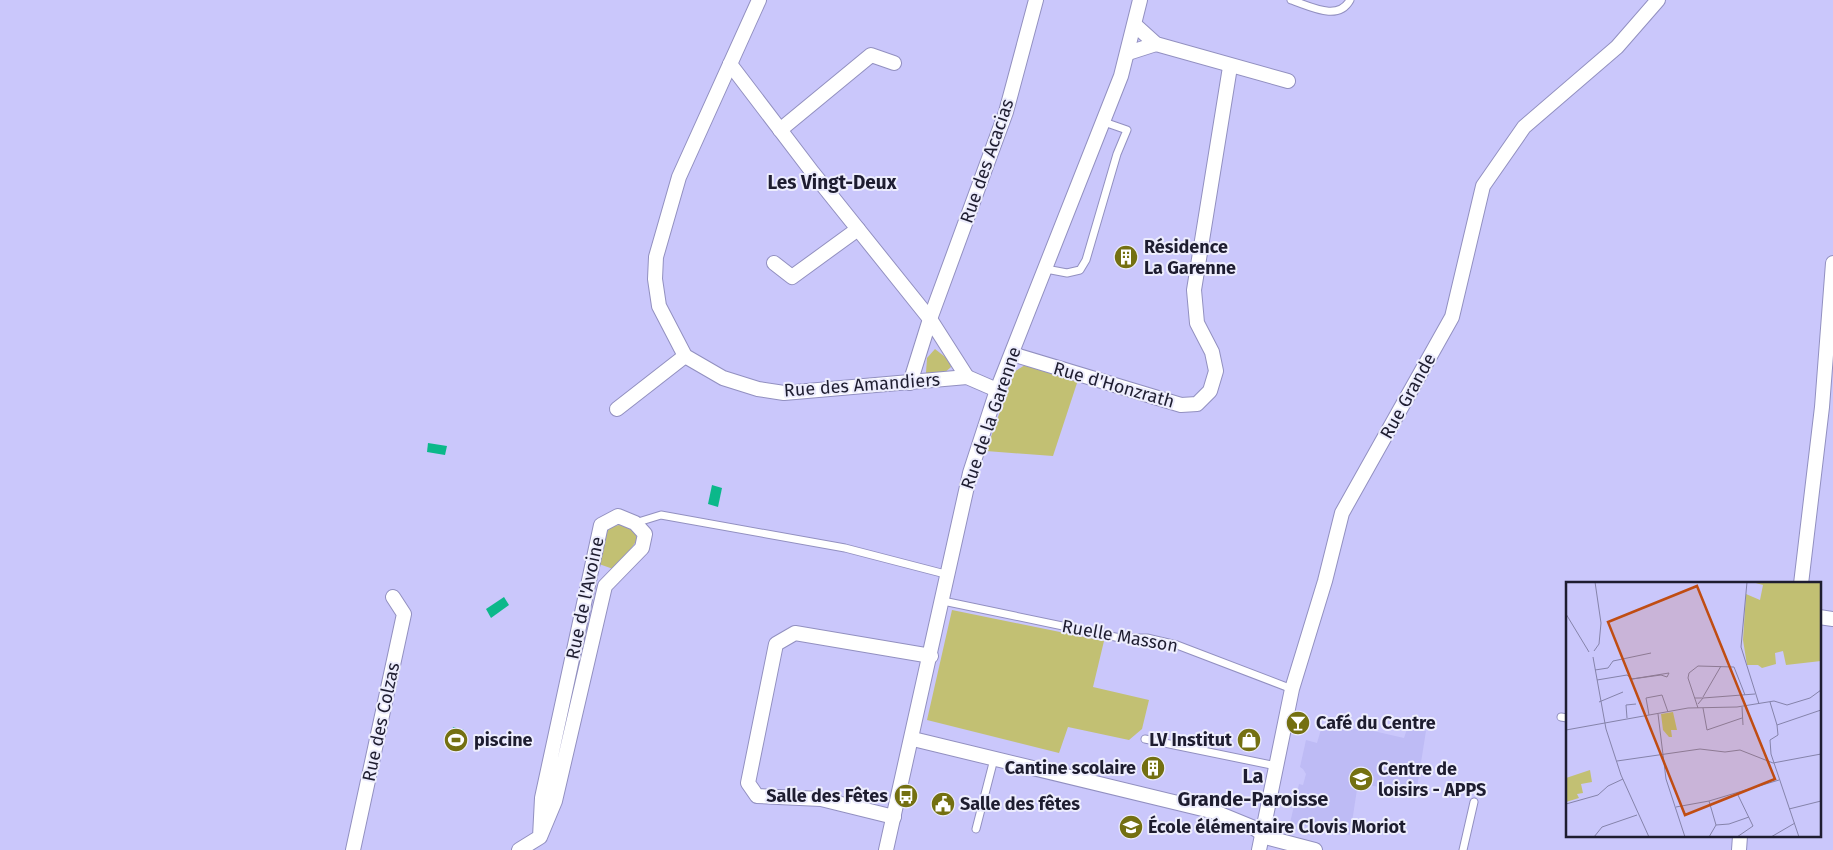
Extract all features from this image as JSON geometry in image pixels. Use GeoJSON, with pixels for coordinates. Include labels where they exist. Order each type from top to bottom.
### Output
{"type":"FeatureCollection","features":[{"type":"Feature","properties":{"kind":"street"},"geometry":{"type":"LineString","coordinates":[[617,409],[685,356],[659,306],[655,279],[656,257],[679,177],[759,0]]}},
{"type":"Feature","properties":{"kind":"street","name":"Rue des Acacias"},"geometry":{"type":"LineString","coordinates":[[910,383],[930,319],[1006,112],[1036,0]]}},
{"type":"Feature","properties":{"kind":"street","name":"Rue de la Garenne"},"geometry":{"type":"LineString","coordinates":[[886,850],[913,738],[970,473],[997,390],[1121,76],[1140,0]]}},
{"type":"Feature","properties":{"kind":"street","name":"Rue Grande"},"geometry":{"type":"LineString","coordinates":[[1259,850],[1292,689],[1325,581],[1342,513],[1452,317],[1484,186],[1524,127],[1617,47],[1658,0]]}},
{"type":"Feature","properties":{"kind":"street"},"geometry":{"type":"LineString","coordinates":[[1135,25],[1156,44],[1230,67],[1288,81]]}},
{"type":"Feature","properties":{"kind":"street"},"geometry":{"type":"LineString","coordinates":[[1128,53],[1156,44]]}},
{"type":"Feature","properties":{"kind":"street"},"geometry":{"type":"LineString","coordinates":[[780,130],[871,55],[894,63]]}},
{"type":"Feature","properties":{"kind":"street"},"geometry":{"type":"LineString","coordinates":[[730,64],[930,319],[967,377]]}},
{"type":"Feature","properties":{"kind":"street","name":"Rue d'Honzrath"},"geometry":{"type":"LineString","coordinates":[[1012,354],[1181,405],[1197,404],[1210,391],[1216,371],[1212,352],[1197,323],[1194,290],[1230,67]]}},
{"type":"Feature","properties":{"kind":"street"},"geometry":{"type":"LineString","coordinates":[[774,264],[792,277],[858,229]]}},
{"type":"Feature","properties":{"kind":"street"},"geometry":{"type":"LineString","coordinates":[[1801,582],[1829,358],[1833,263]]}},
{"type":"Feature","properties":{"kind":"street","name":"Rue des Amandiers"},"geometry":{"type":"LineString","coordinates":[[685,356],[722,378],[758,389],[784,393],[967,377],[997,390]]}},
{"type":"Feature","properties":{"kind":"street","name":"Rue de l'Avoine"},"geometry":{"type":"LineString","coordinates":[[618,516],[635,523],[645,534],[642,548],[605,586],[555,801],[540,836],[542,798],[601,525],[618,516]]}},
{"type":"Feature","properties":{"kind":"street"},"geometry":{"type":"LineString","coordinates":[[592,568],[605,586]]}},
{"type":"Feature","properties":{"kind":"street","name":"Rue des Colzas"},"geometry":{"type":"LineString","coordinates":[[352,850],[404,614],[393,597]]}},
{"type":"Feature","properties":{"kind":"street"},"geometry":{"type":"LineString","coordinates":[[1820,617],[1833,619]]}},
{"type":"Feature","properties":{"kind":"street"},"geometry":{"type":"LineString","coordinates":[[894,817],[821,799],[757,796],[748,783],[776,644],[795,633],[931,656]]}},
{"type":"Feature","properties":{"kind":"street"},"geometry":{"type":"LineString","coordinates":[[913,738],[1215,812],[1254,828],[1269,838],[1315,850]]}},
{"type":"Feature","properties":{"kind":"street"},"geometry":{"type":"LineString","coordinates":[[519,850],[540,836]]}},
{"type":"Feature","properties":{"kind":"lane"},"geometry":{"type":"LineString","coordinates":[[1292,0],[1333,13],[1341,11],[1350,0]]}},
{"type":"Feature","properties":{"kind":"lane"},"geometry":{"type":"LineString","coordinates":[[1046,269],[1067,273],[1080,270],[1086,260],[1117,154],[1126,130],[1104,122]]}},
{"type":"Feature","properties":{"kind":"lane"},"geometry":{"type":"LineString","coordinates":[[635,523],[660,515],[844,548],[949,574]]}},
{"type":"Feature","properties":{"kind":"lane","name":"Ruelle Masson"},"geometry":{"type":"LineString","coordinates":[[943,601],[1120,638],[1147,638],[1177,645],[1292,689]]}},
{"type":"Feature","properties":{"kind":"lane"},"geometry":{"type":"LineString","coordinates":[[1146,738],[1276,766]]}},
{"type":"Feature","properties":{"kind":"lane"},"geometry":{"type":"LineString","coordinates":[[976,828],[994,759]]}},
{"type":"Feature","properties":{"kind":"lane"},"geometry":{"type":"LineString","coordinates":[[1463,850],[1474,802]]}},
{"type":"Feature","properties":{"kind":"shaded area"},"geometry":{"type":"Polygon","coordinates":[[[935,349],[949,360],[951,367],[942,375],[926,373],[927,358],[935,349]]]}},
{"type":"Feature","properties":{"kind":"shaded area"},"geometry":{"type":"Polygon","coordinates":[[[1028,363],[1078,380],[1053,456],[986,451],[1014,372],[1028,363]]]}},
{"type":"Feature","properties":{"kind":"shaded area"},"geometry":{"type":"Polygon","coordinates":[[[428,443],[447,446],[445,455],[427,452],[428,443]]]}},
{"type":"Feature","properties":{"kind":"shaded area"},"geometry":{"type":"Polygon","coordinates":[[[712,485],[722,488],[718,507],[708,504],[712,485]]]}},
{"type":"Feature","properties":{"kind":"shaded area"},"geometry":{"type":"Polygon","coordinates":[[[625,524],[635,531],[637,540],[616,570],[599,564],[602,543],[608,527],[625,524]]]}},
{"type":"Feature","properties":{"kind":"shaded area"},"geometry":{"type":"Polygon","coordinates":[[[504,597],[509,605],[491,618],[486,609],[504,597]]]}},
{"type":"Feature","properties":{"kind":"shaded area"},"geometry":{"type":"Polygon","coordinates":[[[952,610],[1104,641],[1093,687],[1149,700],[1142,729],[1129,740],[1068,727],[1059,753],[927,720],[952,610]]]}},
{"type":"Feature","properties":{"kind":"shaded area","name":"Centre de loisirs - APPS"},"geometry":{"type":"Polygon","coordinates":[[[1322,726],[1369,730],[1404,738],[1407,729],[1426,731],[1416,794],[1358,783],[1350,835],[1290,823],[1299,784],[1303,785],[1306,774],[1300,767],[1306,740],[1317,743],[1322,726]]]}},
{"type":"Feature","properties":{"kind":"shaded area","name":"piscine"},"geometry":{"type":"Polygon","coordinates":[[[453,727],[464,730],[459,752],[449,749],[453,727]]]}},
{"type":"Feature","properties":{"kind":"place","name":"Résidence La Garenne"},"geometry":{"type":"Point","coordinates":[1126,257]}},
{"type":"Feature","properties":{"kind":"place","name":"Café du Centre"},"geometry":{"type":"Point","coordinates":[1298,723]}},
{"type":"Feature","properties":{"kind":"place","name":"piscine"},"geometry":{"type":"Point","coordinates":[456,740]}},
{"type":"Feature","properties":{"kind":"place","name":"LV Institut"},"geometry":{"type":"Point","coordinates":[1249,740]}},
{"type":"Feature","properties":{"kind":"place","name":"Cantine scolaire"},"geometry":{"type":"Point","coordinates":[1153,768]}},
{"type":"Feature","properties":{"kind":"place","name":"Centre de loisirs - APPS"},"geometry":{"type":"Point","coordinates":[1361,779]}},
{"type":"Feature","properties":{"kind":"place","name":"Salle des Fêtes"},"geometry":{"type":"Point","coordinates":[906,796]}},
{"type":"Feature","properties":{"kind":"place","name":"Salle des fêtes"},"geometry":{"type":"Point","coordinates":[943,804]}},
{"type":"Feature","properties":{"kind":"place","name":"École élémentaire Clovis Moriot"},"geometry":{"type":"Point","coordinates":[1131,827]}},
{"type":"Feature","properties":{"kind":"district","name":"Les Vingt-Deux"},"geometry":{"type":"Point","coordinates":[832,182]}},
{"type":"Feature","properties":{"kind":"district","name":"La Grande-Paroisse"},"geometry":{"type":"Point","coordinates":[1253,788]}}]}
